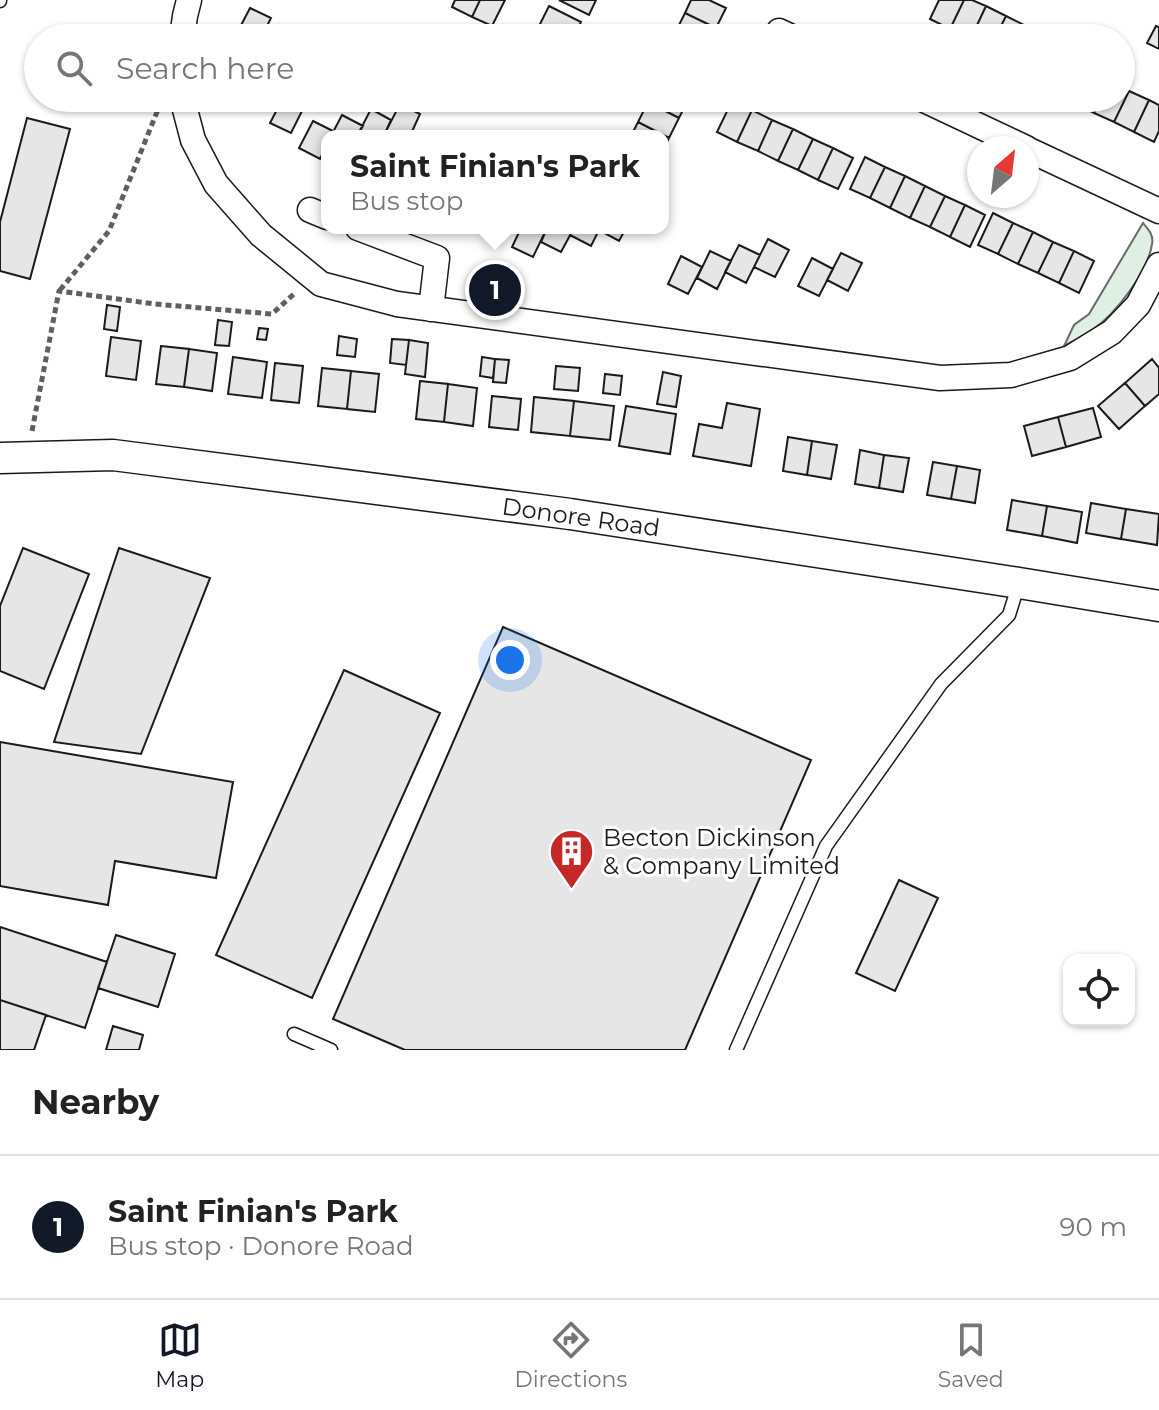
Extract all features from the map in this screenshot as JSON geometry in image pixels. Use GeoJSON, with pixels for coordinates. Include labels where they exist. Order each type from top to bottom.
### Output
{"type":"FeatureCollection","features":[{"type":"Feature","properties":{"kind":"street"},"geometry":{"type":"LineString","coordinates":[[184,24],[189,0]]}},
{"type":"Feature","properties":{"kind":"street"},"geometry":{"type":"LineString","coordinates":[[186,112],[193,140],[216,184],[261,235],[321,284],[397,304],[940,378],[1011,375],[1070,358],[1112,332],[1138,305],[1159,265]]}},
{"type":"Feature","properties":{"kind":"street"},"geometry":{"type":"LineString","coordinates":[[950,112],[1001,136]]}},
{"type":"Feature","properties":{"kind":"street"},"geometry":{"type":"LineString","coordinates":[[1039,154],[1159,211]]}},
{"type":"Feature","properties":{"kind":"street"},"geometry":{"type":"LineString","coordinates":[[374,234],[437,258],[431,309]]}},
{"type":"Feature","properties":{"kind":"street","name":"Donore Road"},"geometry":{"type":"LineString","coordinates":[[14,457],[113,455],[570,514],[1159,606]]}},
{"type":"Feature","properties":{"kind":"lane"},"geometry":{"type":"LineString","coordinates":[[736,1050],[826,846],[941,684],[1009,615],[1019,583]]}},
{"type":"Feature","properties":{"kind":"lane"},"geometry":{"type":"LineString","coordinates":[[294,1034],[331,1050]]}},
{"type":"Feature","properties":{"kind":"path"},"geometry":{"type":"LineString","coordinates":[[14,457],[59,291],[109,231],[156,112]]}},
{"type":"Feature","properties":{"kind":"path"},"geometry":{"type":"LineString","coordinates":[[59,291],[155,304],[272,314],[313,277]]}},
{"type":"Feature","properties":{"kind":"green space"},"geometry":{"type":"Polygon","coordinates":[[[1143,223],[1152,241],[1137,280],[1101,323],[1064,346],[1074,325],[1089,314],[1143,223]]]}},
{"type":"Feature","properties":{"kind":"building"},"geometry":{"type":"Polygon","coordinates":[[[455,0],[480,0],[472,17],[452,7],[455,0]]]}},
{"type":"Feature","properties":{"kind":"building"},"geometry":{"type":"Polygon","coordinates":[[[480,0],[505,0],[493,24],[472,17],[480,0]]]}},
{"type":"Feature","properties":{"kind":"building"},"geometry":{"type":"Polygon","coordinates":[[[559,0],[596,0],[589,15],[559,0]]]}},
{"type":"Feature","properties":{"kind":"building"},"geometry":{"type":"Polygon","coordinates":[[[691,0],[709,0],[726,8],[718,24],[708,24],[685,13],[691,0]]]}},
{"type":"Feature","properties":{"kind":"building"},"geometry":{"type":"Polygon","coordinates":[[[939,0],[964,0],[952,24],[940,24],[930,19],[939,0]]]}},
{"type":"Feature","properties":{"kind":"building"},"geometry":{"type":"Polygon","coordinates":[[[964,0],[986,6],[978,24],[952,24],[964,0]]]}},
{"type":"Feature","properties":{"kind":"building"},"geometry":{"type":"Polygon","coordinates":[[[549,6],[581,22],[580,24],[540,24],[549,6]]]}},
{"type":"Feature","properties":{"kind":"building"},"geometry":{"type":"Polygon","coordinates":[[[986,6],[1006,16],[1002,24],[978,24],[986,6]]]}},
{"type":"Feature","properties":{"kind":"building"},"geometry":{"type":"Polygon","coordinates":[[[250,8],[271,18],[268,24],[242,24],[250,8]]]}},
{"type":"Feature","properties":{"kind":"building"},"geometry":{"type":"Polygon","coordinates":[[[685,13],[708,24],[680,24],[685,13]]]}},
{"type":"Feature","properties":{"kind":"building"},"geometry":{"type":"Polygon","coordinates":[[[1006,16],[1022,24],[1002,24],[1006,16]]]}},
{"type":"Feature","properties":{"kind":"building"},"geometry":{"type":"Polygon","coordinates":[[[1156,26],[1159,27],[1159,49],[1147,43],[1156,26]]]}},
{"type":"Feature","properties":{"kind":"building"},"geometry":{"type":"Polygon","coordinates":[[[1135,94],[1149,100],[1134,132],[1114,122],[1119,112],[1135,112],[1135,94]]]}},
{"type":"Feature","properties":{"kind":"building"},"geometry":{"type":"Polygon","coordinates":[[[1149,100],[1159,105],[1159,131],[1154,142],[1134,132],[1149,100]]]}},
{"type":"Feature","properties":{"kind":"building"},"geometry":{"type":"Polygon","coordinates":[[[276,112],[302,112],[291,133],[270,123],[276,112]]]}},
{"type":"Feature","properties":{"kind":"building"},"geometry":{"type":"Polygon","coordinates":[[[369,112],[376,112],[391,120],[386,130],[360,130],[369,112]]]}},
{"type":"Feature","properties":{"kind":"building"},"geometry":{"type":"Polygon","coordinates":[[[396,112],[420,114],[413,130],[387,130],[396,112]]]}},
{"type":"Feature","properties":{"kind":"building"},"geometry":{"type":"Polygon","coordinates":[[[643,112],[667,112],[679,118],[669,138],[669,130],[654,130],[638,122],[643,112]]]}},
{"type":"Feature","properties":{"kind":"building"},"geometry":{"type":"Polygon","coordinates":[[[667,112],[682,112],[679,118],[667,112]]]}},
{"type":"Feature","properties":{"kind":"building"},"geometry":{"type":"Polygon","coordinates":[[[727,112],[751,112],[737,142],[717,132],[727,112]]]}},
{"type":"Feature","properties":{"kind":"building"},"geometry":{"type":"Polygon","coordinates":[[[751,112],[772,120],[758,151],[737,142],[751,112]]]}},
{"type":"Feature","properties":{"kind":"building"},"geometry":{"type":"Polygon","coordinates":[[[1094,112],[1119,112],[1114,122],[1094,112]]]}},
{"type":"Feature","properties":{"kind":"building"},"geometry":{"type":"Polygon","coordinates":[[[342,115],[363,126],[361,130],[334,130],[342,115]]]}},
{"type":"Feature","properties":{"kind":"building"},"geometry":{"type":"Polygon","coordinates":[[[27,118],[70,129],[30,279],[0,271],[0,222],[27,118]]]}},
{"type":"Feature","properties":{"kind":"building"},"geometry":{"type":"Polygon","coordinates":[[[772,120],[793,129],[778,161],[758,151],[772,120]]]}},
{"type":"Feature","properties":{"kind":"building"},"geometry":{"type":"Polygon","coordinates":[[[313,121],[331,130],[321,130],[320,159],[299,148],[313,121]]]}},
{"type":"Feature","properties":{"kind":"building"},"geometry":{"type":"Polygon","coordinates":[[[638,122],[654,130],[634,130],[638,122]]]}},
{"type":"Feature","properties":{"kind":"building"},"geometry":{"type":"Polygon","coordinates":[[[793,129],[813,139],[798,170],[778,161],[793,129]]]}},
{"type":"Feature","properties":{"kind":"building"},"geometry":{"type":"Polygon","coordinates":[[[813,139],[833,148],[818,180],[798,170],[813,139]]]}},
{"type":"Feature","properties":{"kind":"building"},"geometry":{"type":"Polygon","coordinates":[[[833,148],[853,158],[838,189],[818,180],[833,148]]]}},
{"type":"Feature","properties":{"kind":"building"},"geometry":{"type":"Polygon","coordinates":[[[865,157],[885,167],[870,198],[850,189],[865,157]]]}},
{"type":"Feature","properties":{"kind":"building"},"geometry":{"type":"Polygon","coordinates":[[[885,167],[905,176],[890,208],[870,198],[885,167]]]}},
{"type":"Feature","properties":{"kind":"building"},"geometry":{"type":"Polygon","coordinates":[[[905,176],[925,186],[910,218],[890,208],[905,176]]]}},
{"type":"Feature","properties":{"kind":"building"},"geometry":{"type":"Polygon","coordinates":[[[925,186],[945,196],[930,227],[910,218],[925,186]]]}},
{"type":"Feature","properties":{"kind":"building"},"geometry":{"type":"Polygon","coordinates":[[[945,196],[965,205],[950,237],[930,227],[945,196]]]}},
{"type":"Feature","properties":{"kind":"building"},"geometry":{"type":"Polygon","coordinates":[[[965,205],[985,215],[970,247],[950,237],[965,205]]]}},
{"type":"Feature","properties":{"kind":"building"},"geometry":{"type":"Polygon","coordinates":[[[993,213],[1013,223],[998,254],[978,245],[993,213]]]}},
{"type":"Feature","properties":{"kind":"building"},"geometry":{"type":"Polygon","coordinates":[[[1013,223],[1033,232],[1018,264],[998,254],[1013,223]]]}},
{"type":"Feature","properties":{"kind":"building"},"geometry":{"type":"Polygon","coordinates":[[[1033,232],[1053,242],[1038,273],[1018,264],[1033,232]]]}},
{"type":"Feature","properties":{"kind":"building"},"geometry":{"type":"Polygon","coordinates":[[[518,234],[544,234],[533,257],[512,247],[518,234]]]}},
{"type":"Feature","properties":{"kind":"building"},"geometry":{"type":"Polygon","coordinates":[[[544,234],[571,234],[561,252],[541,242],[544,234]]]}},
{"type":"Feature","properties":{"kind":"building"},"geometry":{"type":"Polygon","coordinates":[[[571,234],[597,234],[591,246],[571,234]]]}},
{"type":"Feature","properties":{"kind":"building"},"geometry":{"type":"Polygon","coordinates":[[[606,234],[623,234],[619,241],[606,234]]]}},
{"type":"Feature","properties":{"kind":"building"},"geometry":{"type":"Polygon","coordinates":[[[768,239],[789,250],[775,277],[754,267],[768,239]]]}},
{"type":"Feature","properties":{"kind":"building"},"geometry":{"type":"Polygon","coordinates":[[[1053,242],[1074,251],[1059,283],[1038,273],[1053,242]]]}},
{"type":"Feature","properties":{"kind":"building"},"geometry":{"type":"Polygon","coordinates":[[[739,245],[760,255],[746,283],[725,272],[739,245]]]}},
{"type":"Feature","properties":{"kind":"building"},"geometry":{"type":"Polygon","coordinates":[[[710,251],[731,261],[717,289],[697,278],[710,251]]]}},
{"type":"Feature","properties":{"kind":"building"},"geometry":{"type":"Polygon","coordinates":[[[1074,251],[1094,261],[1079,293],[1059,283],[1074,251]]]}},
{"type":"Feature","properties":{"kind":"building"},"geometry":{"type":"Polygon","coordinates":[[[841,253],[862,263],[848,291],[827,280],[841,253]]]}},
{"type":"Feature","properties":{"kind":"building"},"geometry":{"type":"Polygon","coordinates":[[[681,256],[702,267],[688,294],[668,284],[681,256]]]}},
{"type":"Feature","properties":{"kind":"building"},"geometry":{"type":"Polygon","coordinates":[[[812,258],[833,269],[819,296],[798,286],[812,258]]]}},
{"type":"Feature","properties":{"kind":"building"},"geometry":{"type":"Polygon","coordinates":[[[107,305],[120,307],[117,331],[104,329],[107,305]]]}},
{"type":"Feature","properties":{"kind":"building"},"geometry":{"type":"Polygon","coordinates":[[[218,320],[232,322],[229,346],[215,345],[218,320]]]}},
{"type":"Feature","properties":{"kind":"building"},"geometry":{"type":"Polygon","coordinates":[[[259,328],[268,329],[266,340],[257,339],[259,328]]]}},
{"type":"Feature","properties":{"kind":"building"},"geometry":{"type":"Polygon","coordinates":[[[339,336],[357,339],[355,357],[337,355],[339,336]]]}},
{"type":"Feature","properties":{"kind":"building"},"geometry":{"type":"Polygon","coordinates":[[[111,337],[141,341],[136,380],[106,376],[111,337]]]}},
{"type":"Feature","properties":{"kind":"building"},"geometry":{"type":"Polygon","coordinates":[[[392,339],[409,340],[406,365],[390,363],[392,339]]]}},
{"type":"Feature","properties":{"kind":"building"},"geometry":{"type":"Polygon","coordinates":[[[409,340],[428,343],[425,377],[405,374],[409,340]]]}},
{"type":"Feature","properties":{"kind":"building"},"geometry":{"type":"Polygon","coordinates":[[[161,346],[189,349],[184,387],[156,384],[161,346]]]}},
{"type":"Feature","properties":{"kind":"building"},"geometry":{"type":"Polygon","coordinates":[[[189,349],[217,353],[212,391],[184,387],[189,349]]]}},
{"type":"Feature","properties":{"kind":"building"},"geometry":{"type":"Polygon","coordinates":[[[233,357],[267,362],[262,398],[228,394],[233,357]]]}},
{"type":"Feature","properties":{"kind":"building"},"geometry":{"type":"Polygon","coordinates":[[[482,357],[495,359],[493,378],[480,376],[482,357]]]}},
{"type":"Feature","properties":{"kind":"building"},"geometry":{"type":"Polygon","coordinates":[[[495,359],[509,360],[506,383],[493,382],[495,359]]]}},
{"type":"Feature","properties":{"kind":"building"},"geometry":{"type":"Polygon","coordinates":[[[1152,359],[1159,368],[1159,394],[1145,406],[1125,383],[1152,359]]]}},
{"type":"Feature","properties":{"kind":"building"},"geometry":{"type":"Polygon","coordinates":[[[275,363],[303,366],[299,403],[271,400],[275,363]]]}},
{"type":"Feature","properties":{"kind":"building"},"geometry":{"type":"Polygon","coordinates":[[[556,366],[580,368],[578,391],[554,389],[556,366]]]}},
{"type":"Feature","properties":{"kind":"building"},"geometry":{"type":"Polygon","coordinates":[[[322,368],[351,371],[347,409],[318,406],[322,368]]]}},
{"type":"Feature","properties":{"kind":"building"},"geometry":{"type":"Polygon","coordinates":[[[351,371],[379,374],[375,412],[347,409],[351,371]]]}},
{"type":"Feature","properties":{"kind":"building"},"geometry":{"type":"Polygon","coordinates":[[[663,372],[681,376],[676,407],[657,404],[663,372]]]}},
{"type":"Feature","properties":{"kind":"building"},"geometry":{"type":"Polygon","coordinates":[[[605,374],[622,376],[620,395],[603,393],[605,374]]]}},
{"type":"Feature","properties":{"kind":"building"},"geometry":{"type":"Polygon","coordinates":[[[420,381],[448,384],[444,422],[416,419],[420,381]]]}},
{"type":"Feature","properties":{"kind":"building"},"geometry":{"type":"Polygon","coordinates":[[[1125,383],[1145,406],[1119,429],[1098,406],[1125,383]]]}},
{"type":"Feature","properties":{"kind":"building"},"geometry":{"type":"Polygon","coordinates":[[[448,384],[477,388],[473,426],[444,422],[448,384]]]}},
{"type":"Feature","properties":{"kind":"building"},"geometry":{"type":"Polygon","coordinates":[[[492,396],[521,399],[518,430],[489,427],[492,396]]]}},
{"type":"Feature","properties":{"kind":"building"},"geometry":{"type":"Polygon","coordinates":[[[534,397],[574,401],[570,436],[531,432],[534,397]]]}},
{"type":"Feature","properties":{"kind":"building"},"geometry":{"type":"Polygon","coordinates":[[[574,401],[614,406],[610,440],[570,436],[574,401]]]}},
{"type":"Feature","properties":{"kind":"building"},"geometry":{"type":"Polygon","coordinates":[[[727,403],[760,409],[751,466],[693,456],[699,424],[722,428],[727,403]]]}},
{"type":"Feature","properties":{"kind":"building"},"geometry":{"type":"Polygon","coordinates":[[[626,406],[676,414],[670,454],[619,446],[626,406]]]}},
{"type":"Feature","properties":{"kind":"building"},"geometry":{"type":"Polygon","coordinates":[[[1093,408],[1101,437],[1066,447],[1058,417],[1093,408]]]}},
{"type":"Feature","properties":{"kind":"building"},"geometry":{"type":"Polygon","coordinates":[[[1058,417],[1066,447],[1032,456],[1024,426],[1058,417]]]}},
{"type":"Feature","properties":{"kind":"building"},"geometry":{"type":"Polygon","coordinates":[[[788,437],[812,441],[807,475],[783,471],[788,437]]]}},
{"type":"Feature","properties":{"kind":"building"},"geometry":{"type":"Polygon","coordinates":[[[812,441],[837,445],[831,479],[807,475],[812,441]]]}},
{"type":"Feature","properties":{"kind":"building"},"geometry":{"type":"Polygon","coordinates":[[[860,450],[884,455],[879,488],[855,484],[860,450]]]}},
{"type":"Feature","properties":{"kind":"building"},"geometry":{"type":"Polygon","coordinates":[[[884,455],[909,458],[903,492],[879,488],[884,455]]]}},
{"type":"Feature","properties":{"kind":"building"},"geometry":{"type":"Polygon","coordinates":[[[933,462],[957,466],[951,499],[927,495],[933,462]]]}},
{"type":"Feature","properties":{"kind":"building"},"geometry":{"type":"Polygon","coordinates":[[[957,466],[980,470],[975,503],[951,499],[957,466]]]}},
{"type":"Feature","properties":{"kind":"building"},"geometry":{"type":"Polygon","coordinates":[[[1012,500],[1047,506],[1042,536],[1007,530],[1012,500]]]}},
{"type":"Feature","properties":{"kind":"building"},"geometry":{"type":"Polygon","coordinates":[[[1091,503],[1126,509],[1121,539],[1086,533],[1091,503]]]}},
{"type":"Feature","properties":{"kind":"building"},"geometry":{"type":"Polygon","coordinates":[[[1047,506],[1082,512],[1077,543],[1042,536],[1047,506]]]}},
{"type":"Feature","properties":{"kind":"building"},"geometry":{"type":"Polygon","coordinates":[[[1126,509],[1159,514],[1157,545],[1121,539],[1126,509]]]}},
{"type":"Feature","properties":{"kind":"building"},"geometry":{"type":"Polygon","coordinates":[[[23,548],[89,574],[44,689],[0,671],[0,606],[23,548]]]}},
{"type":"Feature","properties":{"kind":"building"},"geometry":{"type":"Polygon","coordinates":[[[119,548],[210,578],[141,754],[54,742],[119,548]]]}},
{"type":"Feature","properties":{"kind":"building","name":"Becton Dickinson & Company Limited"},"geometry":{"type":"Polygon","coordinates":[[[503,627],[811,760],[685,1050],[405,1050],[333,1019],[503,627]]]}},
{"type":"Feature","properties":{"kind":"building"},"geometry":{"type":"Polygon","coordinates":[[[344,670],[440,713],[312,998],[216,955],[344,670]]]}},
{"type":"Feature","properties":{"kind":"building"},"geometry":{"type":"Polygon","coordinates":[[[0,742],[233,782],[216,878],[115,861],[108,905],[0,886],[0,742]]]}},
{"type":"Feature","properties":{"kind":"building"},"geometry":{"type":"Polygon","coordinates":[[[899,880],[938,898],[895,991],[856,973],[899,880]]]}},
{"type":"Feature","properties":{"kind":"building"},"geometry":{"type":"Polygon","coordinates":[[[0,927],[107,962],[85,1028],[0,1000],[0,927]]]}},
{"type":"Feature","properties":{"kind":"building"},"geometry":{"type":"Polygon","coordinates":[[[116,935],[175,954],[158,1007],[98,988],[116,935]]]}},
{"type":"Feature","properties":{"kind":"building"},"geometry":{"type":"Polygon","coordinates":[[[0,1000],[46,1015],[34,1050],[0,1050],[0,1000]]]}},
{"type":"Feature","properties":{"kind":"building"},"geometry":{"type":"Polygon","coordinates":[[[113,1026],[143,1035],[139,1050],[106,1050],[113,1026]]]}},
{"type":"Feature","properties":{"kind":"place","name":"Saint Finian's Park"},"geometry":{"type":"Point","coordinates":[495,290]}},
{"type":"Feature","properties":{"kind":"place","name":"Becton Dickinson & Company Limited"},"geometry":{"type":"Point","coordinates":[572,890]}}]}
